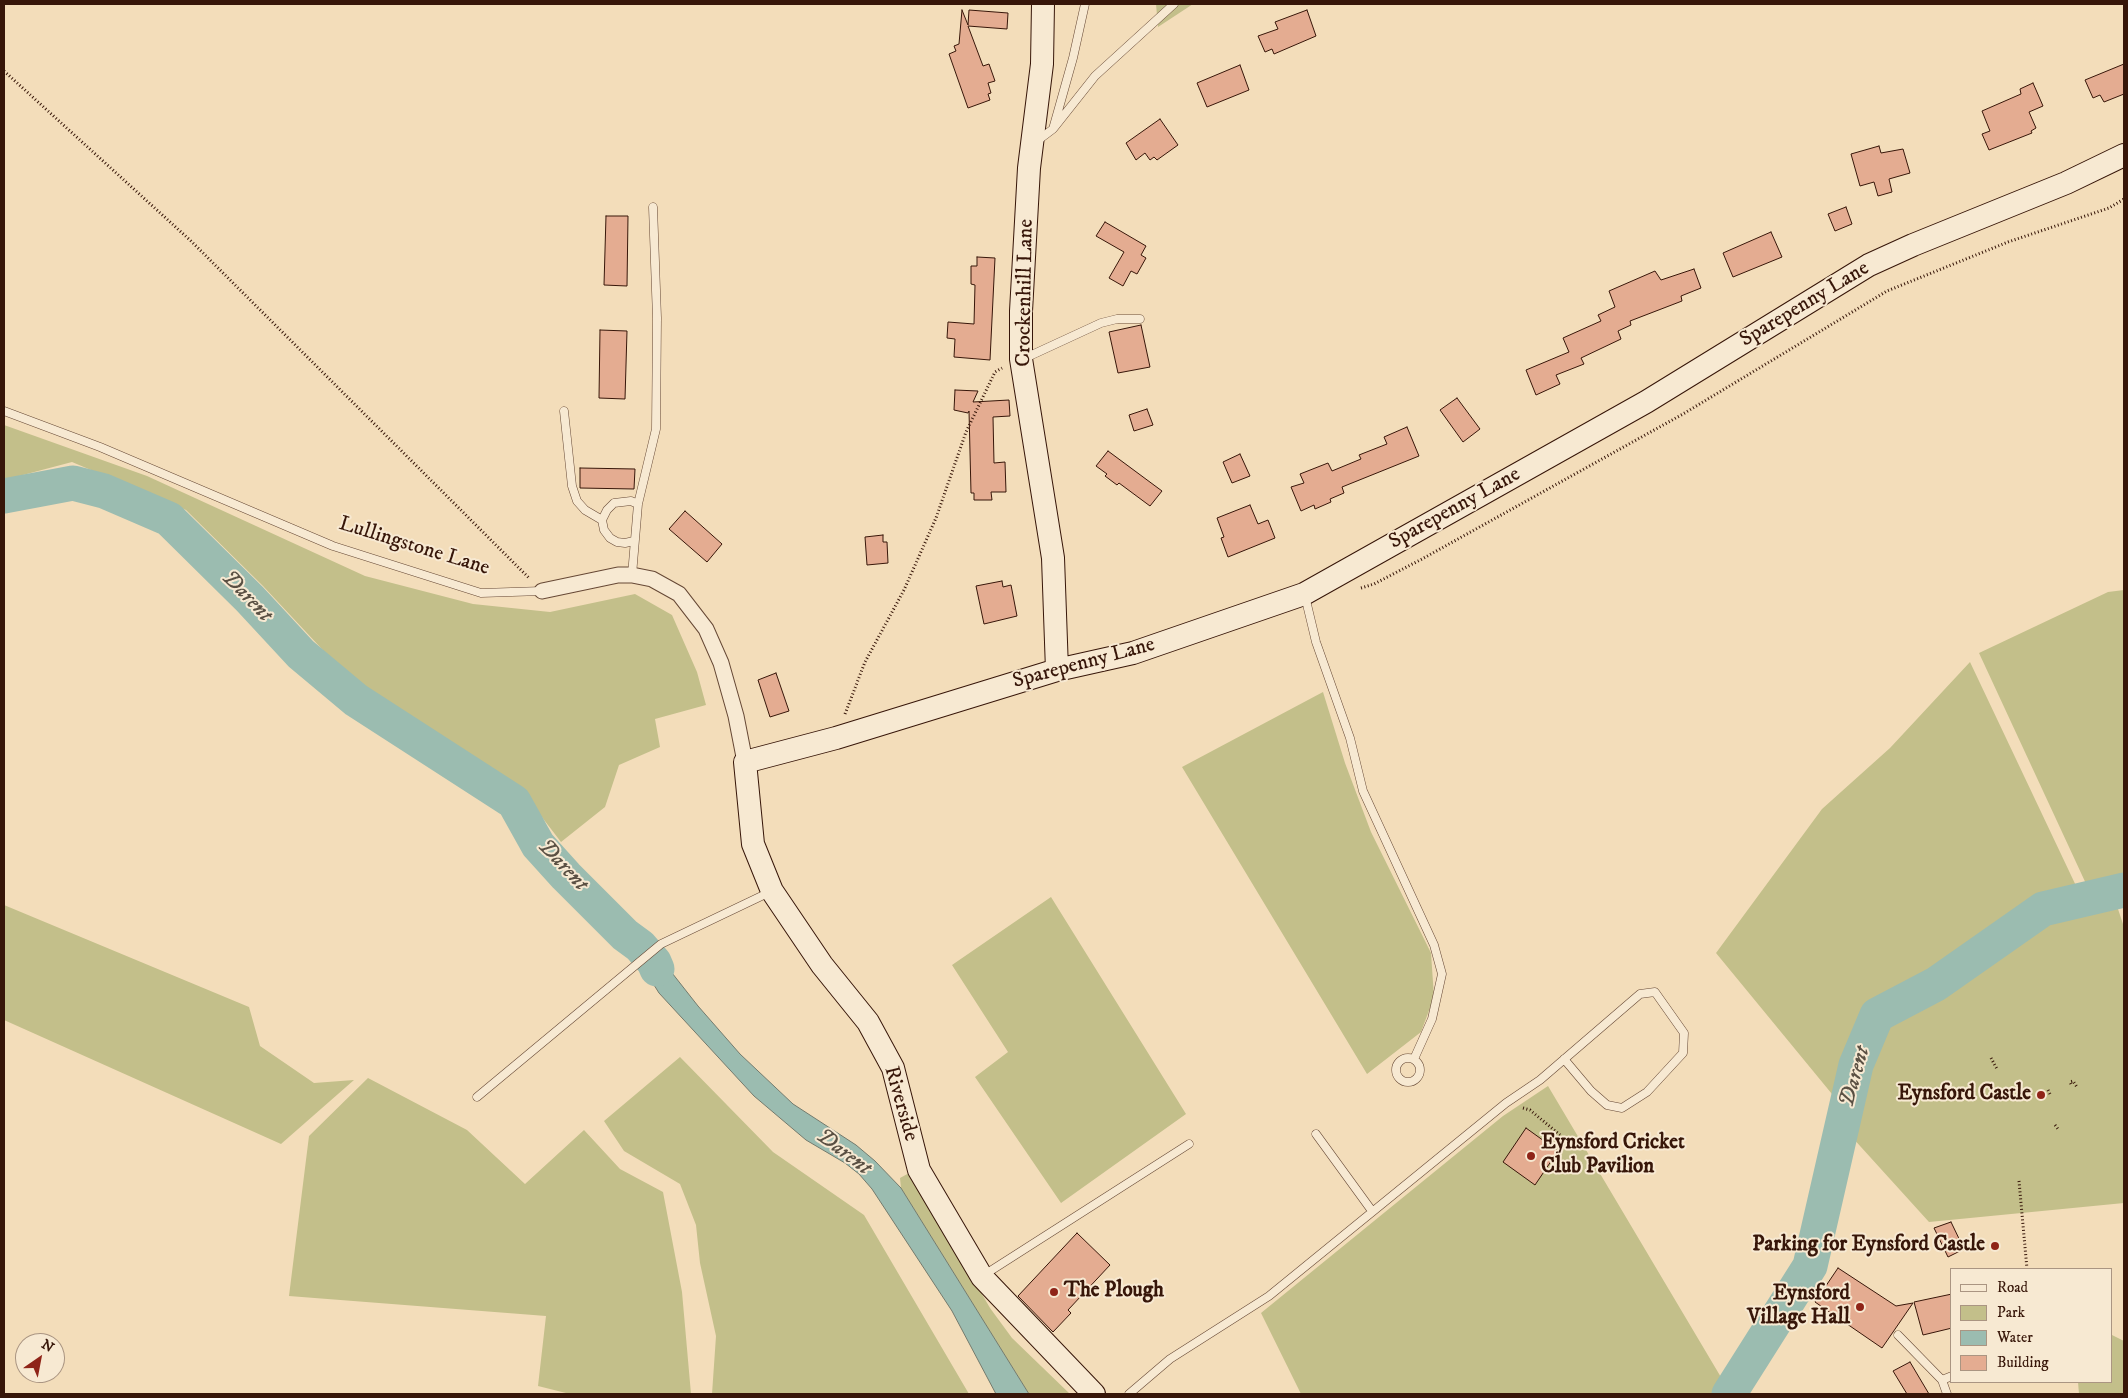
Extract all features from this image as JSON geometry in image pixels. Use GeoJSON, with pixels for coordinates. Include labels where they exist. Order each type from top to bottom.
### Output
{"type":"FeatureCollection","features":[{"type":"Feature","properties":{"kind":"street","name":"Crockenhill Lane"},"geometry":{"type":"LineString","coordinates":[[1043,4],[1042,64],[1032,146],[1021,311],[1021,361],[1053,558],[1058,670]]}},
{"type":"Feature","properties":{"kind":"street","name":"Sparepenny Lane"},"geometry":{"type":"LineString","coordinates":[[745,762],[836,738],[1058,670],[1133,653],[1304,594],[1646,402],[1869,265],[1913,245],[2066,183],[2124,155]]}},
{"type":"Feature","properties":{"kind":"street","name":"Lullingstone Lane"},"geometry":{"type":"LineString","coordinates":[[542,591],[618,575],[632,575],[652,580],[679,594],[706,629],[721,663],[736,716],[745,762]]}},
{"type":"Feature","properties":{"kind":"street","name":"Riverside"},"geometry":{"type":"LineString","coordinates":[[745,762],[753,844],[772,891],[822,965],[868,1022],[893,1068],[919,1170],[982,1277],[1094,1394]]}},
{"type":"Feature","properties":{"kind":"lane"},"geometry":{"type":"LineString","coordinates":[[1052,128],[1073,58],[1085,4]]}},
{"type":"Feature","properties":{"kind":"lane"},"geometry":{"type":"LineString","coordinates":[[1032,146],[1052,128],[1095,76],[1174,4]]}},
{"type":"Feature","properties":{"kind":"lane"},"geometry":{"type":"LineString","coordinates":[[632,575],[638,504],[656,429],[654,207]]}},
{"type":"Feature","properties":{"kind":"lane"},"geometry":{"type":"LineString","coordinates":[[1021,361],[1101,323],[1117,319],[1140,319]]}},
{"type":"Feature","properties":{"kind":"lane"},"geometry":{"type":"LineString","coordinates":[[564,411],[572,486],[577,501],[585,510],[602,520]]}},
{"type":"Feature","properties":{"kind":"lane","name":"Lullingstone Lane"},"geometry":{"type":"LineString","coordinates":[[4,412],[100,447],[333,546],[481,593],[542,591]]}},
{"type":"Feature","properties":{"kind":"lane"},"geometry":{"type":"LineString","coordinates":[[634,541],[617,542],[610,538],[604,530],[602,520],[607,510],[614,503],[631,501],[638,504]]}},
{"type":"Feature","properties":{"kind":"lane"},"geometry":{"type":"LineString","coordinates":[[1304,594],[1316,642],[1350,738],[1363,791],[1434,945],[1442,974],[1432,1019],[1414,1060]]}},
{"type":"Feature","properties":{"kind":"lane"},"geometry":{"type":"LineString","coordinates":[[477,1097],[661,944],[772,891]]}},
{"type":"Feature","properties":{"kind":"lane"},"geometry":{"type":"LineString","coordinates":[[1129,1394],[1170,1359],[1269,1296],[1506,1103],[1540,1080],[1564,1059],[1640,994],[1655,992],[1684,1033],[1684,1054],[1647,1092],[1622,1108],[1607,1105],[1591,1091],[1564,1059]]}},
{"type":"Feature","properties":{"kind":"lane"},"geometry":{"type":"LineString","coordinates":[[1316,1134],[1372,1211]]}},
{"type":"Feature","properties":{"kind":"lane"},"geometry":{"type":"LineString","coordinates":[[982,1277],[1189,1144]]}},
{"type":"Feature","properties":{"kind":"lane"},"geometry":{"type":"LineString","coordinates":[[1898,1335],[1942,1380],[1947,1394]]}},
{"type":"Feature","properties":{"kind":"lane"},"geometry":{"type":"LineString","coordinates":[[1942,1380],[1950,1377]]}},
{"type":"Feature","properties":{"kind":"path"},"geometry":{"type":"LineString","coordinates":[[4,71],[191,241],[542,591]]}},
{"type":"Feature","properties":{"kind":"path"},"geometry":{"type":"LineString","coordinates":[[1358,588],[1374,584],[1422,559],[1683,414],[1887,291],[2008,242],[2109,208],[2124,199]]}},
{"type":"Feature","properties":{"kind":"path"},"geometry":{"type":"LineString","coordinates":[[836,738],[865,662],[904,590],[936,518],[966,432],[995,372],[1021,361]]}},
{"type":"Feature","properties":{"kind":"path"},"geometry":{"type":"LineString","coordinates":[[1991,1058],[1998,1069]]}},
{"type":"Feature","properties":{"kind":"path"},"geometry":{"type":"LineString","coordinates":[[2071,1084],[2073,1081],[2077,1087]]}},
{"type":"Feature","properties":{"kind":"path"},"geometry":{"type":"LineString","coordinates":[[2048,1090],[2050,1094]]}},
{"type":"Feature","properties":{"kind":"path"},"geometry":{"type":"LineString","coordinates":[[1506,1103],[1530,1110],[1560,1135]]}},
{"type":"Feature","properties":{"kind":"path"},"geometry":{"type":"LineString","coordinates":[[2018,1181],[2027,1268]]}},
{"type":"Feature","properties":{"kind":"green space"},"geometry":{"type":"Polygon","coordinates":[[[1156,4],[1193,4],[1158,27],[1156,4]]]}},
{"type":"Feature","properties":{"kind":"green space"},"geometry":{"type":"Polygon","coordinates":[[[4,425],[147,476],[365,576],[473,604],[550,612],[635,594],[672,615],[697,672],[706,705],[655,719],[660,747],[619,765],[605,807],[561,842],[518,786],[363,693],[263,586],[186,510],[72,462],[4,480],[4,425]]]}},
{"type":"Feature","properties":{"kind":"green space"},"geometry":{"type":"Polygon","coordinates":[[[2124,590],[2124,880],[2088,888],[1979,653],[2108,592],[2124,590]]]}},
{"type":"Feature","properties":{"kind":"green space"},"geometry":{"type":"Polygon","coordinates":[[[1970,662],[2078,890],[2042,898],[1928,980],[1874,1007],[1849,1064],[1841,1105],[1716,953],[1822,809],[1890,748],[1970,662]]]}},
{"type":"Feature","properties":{"kind":"green space"},"geometry":{"type":"Polygon","coordinates":[[[1323,692],[1345,763],[1371,832],[1431,953],[1434,997],[1421,1032],[1367,1074],[1182,767],[1323,692]]]}},
{"type":"Feature","properties":{"kind":"green space"},"geometry":{"type":"Polygon","coordinates":[[[1051,897],[1186,1114],[1061,1203],[975,1077],[1008,1052],[952,965],[1051,897]]]}},
{"type":"Feature","properties":{"kind":"green space"},"geometry":{"type":"Polygon","coordinates":[[[2115,900],[2124,927],[2124,1203],[1929,1222],[1851,1136],[1865,1063],[1884,1019],[1942,990],[2048,915],[2115,900]]]}},
{"type":"Feature","properties":{"kind":"green space"},"geometry":{"type":"Polygon","coordinates":[[[4,905],[249,1007],[260,1046],[314,1083],[354,1080],[281,1144],[4,1020],[4,905]]]}},
{"type":"Feature","properties":{"kind":"green space"},"geometry":{"type":"Polygon","coordinates":[[[680,1057],[773,1152],[864,1215],[969,1394],[712,1394],[716,1336],[700,1263],[696,1225],[680,1184],[624,1151],[604,1121],[680,1057]]]}},
{"type":"Feature","properties":{"kind":"green space"},"geometry":{"type":"Polygon","coordinates":[[[368,1078],[467,1130],[525,1184],[584,1130],[620,1169],[663,1192],[682,1292],[691,1394],[570,1394],[538,1386],[546,1316],[289,1296],[309,1136],[368,1078]]]}},
{"type":"Feature","properties":{"kind":"green space"},"geometry":{"type":"Polygon","coordinates":[[[1548,1086],[1728,1389],[1724,1394],[1301,1394],[1261,1313],[1503,1116],[1548,1086]]]}},
{"type":"Feature","properties":{"kind":"green space"},"geometry":{"type":"Polygon","coordinates":[[[911,1172],[990,1308],[1012,1338],[1070,1394],[1029,1394],[901,1188],[900,1178],[911,1172]]]}},
{"type":"Feature","properties":{"kind":"green space"},"geometry":{"type":"Polygon","coordinates":[[[2113,1336],[2124,1341],[2124,1394],[2079,1394],[2078,1383],[2113,1383],[2113,1336]]]}},
{"type":"Feature","properties":{"kind":"water"},"geometry":{"type":"Polygon","coordinates":[[[633,929],[660,951],[665,964],[698,1006],[740,1054],[793,1104],[856,1145],[875,1161],[901,1188],[1029,1394],[996,1394],[952,1311],[872,1189],[859,1174],[845,1163],[806,1140],[754,1096],[659,993],[649,977],[646,965],[637,954],[619,939],[633,929]]]}},
{"type":"Feature","properties":{"kind":"building"},"geometry":{"type":"Polygon","coordinates":[[[962,10],[968,25],[969,10],[1008,13],[1007,29],[968,26],[983,66],[989,64],[995,81],[988,83],[991,93],[988,94],[990,100],[968,108],[949,54],[956,51],[954,46],[959,44],[962,10]]]}},
{"type":"Feature","properties":{"kind":"building"},"geometry":{"type":"Polygon","coordinates":[[[1307,10],[1316,36],[1274,54],[1272,49],[1265,52],[1258,36],[1278,29],[1275,22],[1307,10]]]}},
{"type":"Feature","properties":{"kind":"building"},"geometry":{"type":"Polygon","coordinates":[[[2124,64],[2124,94],[2104,102],[2100,95],[2093,98],[2085,80],[2124,64]]]}},
{"type":"Feature","properties":{"kind":"building"},"geometry":{"type":"Polygon","coordinates":[[[1240,65],[1249,90],[1207,107],[1197,83],[1240,65]]]}},
{"type":"Feature","properties":{"kind":"building"},"geometry":{"type":"Polygon","coordinates":[[[2033,83],[2043,106],[2029,112],[2036,128],[2031,131],[2032,133],[1989,150],[1982,134],[1990,131],[1982,111],[2021,94],[2020,89],[2033,83]]]}},
{"type":"Feature","properties":{"kind":"building"},"geometry":{"type":"Polygon","coordinates":[[[1160,119],[1178,145],[1157,160],[1154,157],[1150,160],[1145,153],[1136,160],[1126,143],[1160,119]]]}},
{"type":"Feature","properties":{"kind":"building"},"geometry":{"type":"Polygon","coordinates":[[[1879,146],[1881,153],[1903,149],[1910,173],[1889,179],[1892,192],[1878,196],[1874,182],[1860,186],[1851,154],[1879,146]]]}},
{"type":"Feature","properties":{"kind":"building"},"geometry":{"type":"Polygon","coordinates":[[[1846,207],[1852,224],[1835,231],[1828,214],[1846,207]]]}},
{"type":"Feature","properties":{"kind":"building"},"geometry":{"type":"Polygon","coordinates":[[[606,216],[628,216],[627,286],[604,285],[606,216]]]}},
{"type":"Feature","properties":{"kind":"building"},"geometry":{"type":"Polygon","coordinates":[[[1105,222],[1146,246],[1141,255],[1146,258],[1137,274],[1131,271],[1123,286],[1109,278],[1124,252],[1096,236],[1105,222]]]}},
{"type":"Feature","properties":{"kind":"building"},"geometry":{"type":"Polygon","coordinates":[[[1771,232],[1782,257],[1733,277],[1723,253],[1771,232]]]}},
{"type":"Feature","properties":{"kind":"building"},"geometry":{"type":"Polygon","coordinates":[[[977,257],[995,258],[990,360],[954,357],[955,339],[947,338],[948,322],[974,324],[975,285],[971,284],[971,266],[977,266],[977,257]]]}},
{"type":"Feature","properties":{"kind":"building"},"geometry":{"type":"Polygon","coordinates":[[[1694,269],[1701,288],[1681,296],[1682,301],[1630,321],[1631,325],[1618,331],[1621,339],[1581,358],[1584,364],[1556,375],[1560,384],[1536,395],[1526,370],[1569,352],[1563,338],[1601,321],[1598,315],[1615,307],[1609,291],[1655,271],[1661,280],[1694,269]]]}},
{"type":"Feature","properties":{"kind":"building"},"geometry":{"type":"Polygon","coordinates":[[[1141,325],[1150,367],[1118,373],[1109,332],[1141,325]]]}},
{"type":"Feature","properties":{"kind":"building"},"geometry":{"type":"Polygon","coordinates":[[[600,330],[627,331],[625,399],[599,398],[600,330]]]}},
{"type":"Feature","properties":{"kind":"building"},"geometry":{"type":"Polygon","coordinates":[[[955,390],[978,391],[973,402],[1009,400],[1010,416],[993,417],[994,463],[1005,462],[1006,492],[991,492],[992,500],[974,500],[974,493],[971,493],[969,411],[968,413],[954,410],[955,390]]]}},
{"type":"Feature","properties":{"kind":"building"},"geometry":{"type":"Polygon","coordinates":[[[1457,398],[1480,429],[1463,442],[1440,410],[1457,398]]]}},
{"type":"Feature","properties":{"kind":"building"},"geometry":{"type":"Polygon","coordinates":[[[1147,409],[1153,425],[1134,431],[1129,415],[1147,409]]]}},
{"type":"Feature","properties":{"kind":"building"},"geometry":{"type":"Polygon","coordinates":[[[1407,427],[1419,456],[1342,487],[1344,493],[1330,499],[1331,502],[1315,509],[1314,505],[1301,511],[1291,487],[1304,483],[1300,474],[1328,463],[1332,471],[1361,459],[1359,455],[1387,444],[1384,437],[1407,427]]]}},
{"type":"Feature","properties":{"kind":"building"},"geometry":{"type":"Polygon","coordinates":[[[1108,451],[1162,491],[1150,506],[1119,483],[1117,485],[1096,466],[1108,451]]]}},
{"type":"Feature","properties":{"kind":"building"},"geometry":{"type":"Polygon","coordinates":[[[1240,454],[1250,476],[1232,483],[1223,462],[1240,454]]]}},
{"type":"Feature","properties":{"kind":"building"},"geometry":{"type":"Polygon","coordinates":[[[580,468],[635,469],[634,489],[580,488],[580,468]]]}},
{"type":"Feature","properties":{"kind":"building"},"geometry":{"type":"Polygon","coordinates":[[[1250,505],[1258,524],[1268,520],[1275,538],[1228,557],[1221,538],[1224,537],[1217,518],[1250,505]]]}},
{"type":"Feature","properties":{"kind":"building"},"geometry":{"type":"Polygon","coordinates":[[[685,511],[722,544],[707,562],[669,529],[685,511]]]}},
{"type":"Feature","properties":{"kind":"building"},"geometry":{"type":"Polygon","coordinates":[[[883,535],[883,542],[887,542],[888,563],[867,565],[865,537],[883,535]]]}},
{"type":"Feature","properties":{"kind":"building"},"geometry":{"type":"Polygon","coordinates":[[[1002,581],[1003,587],[1011,585],[1017,616],[984,624],[976,586],[1002,581]]]}},
{"type":"Feature","properties":{"kind":"building"},"geometry":{"type":"Polygon","coordinates":[[[776,673],[789,711],[770,717],[758,680],[776,673]]]}},
{"type":"Feature","properties":{"kind":"building","name":"Eynsford Cricket Club Pavilion"},"geometry":{"type":"Polygon","coordinates":[[[1526,1128],[1558,1151],[1535,1185],[1503,1162],[1526,1128]]]}},
{"type":"Feature","properties":{"kind":"building"},"geometry":{"type":"Polygon","coordinates":[[[1951,1222],[1964,1249],[1948,1257],[1934,1228],[1951,1222]]]}},
{"type":"Feature","properties":{"kind":"building","name":"The Plough"},"geometry":{"type":"Polygon","coordinates":[[[1077,1233],[1110,1265],[1068,1310],[1071,1313],[1053,1332],[1018,1296],[1077,1233]]]}},
{"type":"Feature","properties":{"kind":"building","name":"Eynsford Village Hall"},"geometry":{"type":"Polygon","coordinates":[[[1838,1268],[1896,1306],[1913,1303],[1882,1348],[1815,1302],[1838,1268]]]}},
{"type":"Feature","properties":{"kind":"building"},"geometry":{"type":"Polygon","coordinates":[[[1950,1294],[1950,1328],[1923,1335],[1914,1302],[1950,1294]]]}},
{"type":"Feature","properties":{"kind":"building"},"geometry":{"type":"Polygon","coordinates":[[[1910,1362],[1929,1394],[1907,1394],[1893,1371],[1910,1362]]]}},
{"type":"Feature","properties":{"kind":"waterway","name":"Darent"},"geometry":{"type":"LineString","coordinates":[[4,496],[73,483],[104,491],[169,519],[250,599],[301,654],[356,700],[514,802],[538,845],[625,935],[640,946],[654,962],[657,969]]}},
{"type":"Feature","properties":{"kind":"waterway","name":"Darent"},"geometry":{"type":"LineString","coordinates":[[1729,1394],[1810,1266],[1856,1065],[1877,1015],[1936,984],[2043,909],[2124,890]]}},
{"type":"Feature","properties":{"kind":"place","name":"Eynsford Castle"},"geometry":{"type":"Point","coordinates":[2041,1095]}},
{"type":"Feature","properties":{"kind":"place","name":"Eynsford Cricket Club Pavilion"},"geometry":{"type":"Point","coordinates":[1531,1156]}},
{"type":"Feature","properties":{"kind":"place","name":"Parking for Eynsford Castle"},"geometry":{"type":"Point","coordinates":[1995,1246]}},
{"type":"Feature","properties":{"kind":"place","name":"The Plough"},"geometry":{"type":"Point","coordinates":[1054,1292]}},
{"type":"Feature","properties":{"kind":"place","name":"Eynsford Village Hall"},"geometry":{"type":"Point","coordinates":[1860,1307]}}]}
